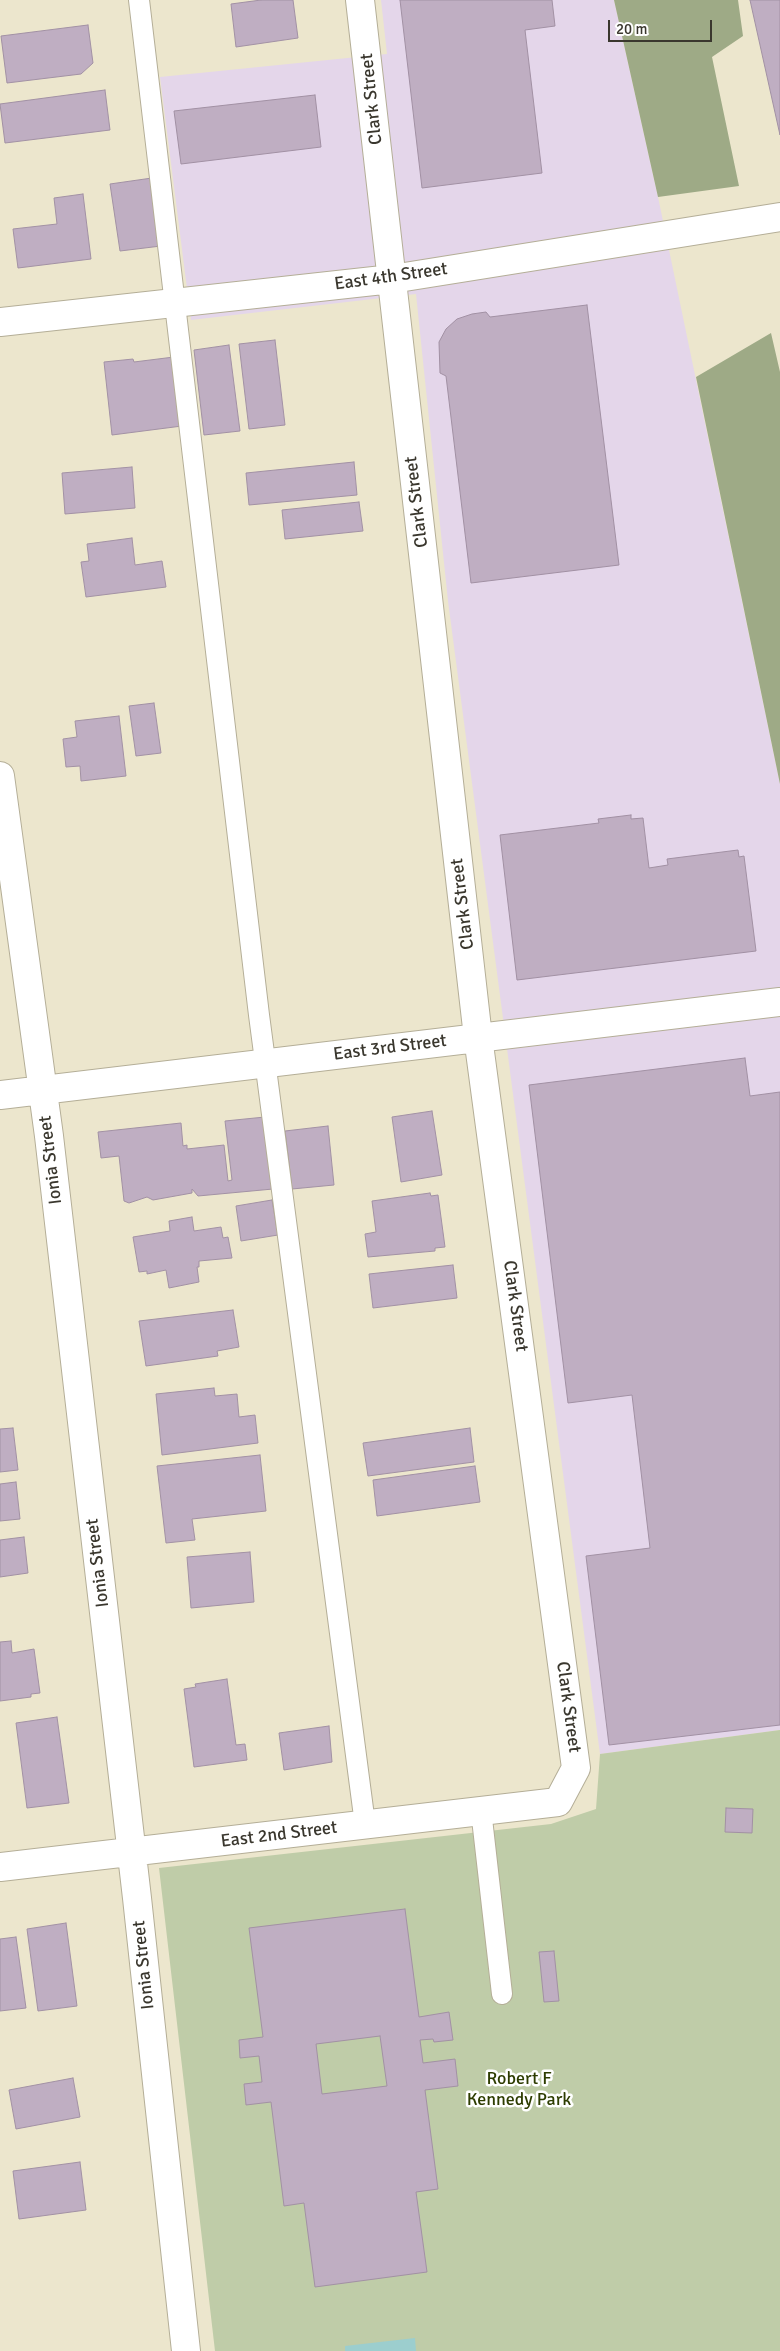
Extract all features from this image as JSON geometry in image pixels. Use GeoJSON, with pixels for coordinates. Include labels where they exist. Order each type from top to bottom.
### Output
{"type":"FeatureCollection","features":[{"type":"Feature","properties":{"kind":"street","name":"Clark Street"},"geometry":{"type":"LineString","coordinates":[[360,0],[478,1037],[576,1768],[558,1802]]}},
{"type":"Feature","properties":{"kind":"street","name":"East 4th Street"},"geometry":{"type":"LineString","coordinates":[[0,322],[392,279],[780,217]]}},
{"type":"Feature","properties":{"kind":"street","name":"Ionia Street"},"geometry":{"type":"LineString","coordinates":[[0,776],[43,1090],[132,1852],[186,2351]]}},
{"type":"Feature","properties":{"kind":"street","name":"East 3rd Street"},"geometry":{"type":"LineString","coordinates":[[0,1095],[780,1002]]}},
{"type":"Feature","properties":{"kind":"street","name":"East 2nd Street"},"geometry":{"type":"LineString","coordinates":[[0,1867],[558,1802]]}},
{"type":"Feature","properties":{"kind":"lane"},"geometry":{"type":"LineString","coordinates":[[139,0],[265,1063],[365,1824]]}},
{"type":"Feature","properties":{"kind":"lane"},"geometry":{"type":"LineString","coordinates":[[481,1810],[502,1994]]}},
{"type":"Feature","properties":{"kind":"shaded area"},"geometry":{"type":"Polygon","coordinates":[[[381,0],[614,0],[658,197],[780,784],[780,1730],[600,1754],[448,601],[416,294],[191,320],[160,77],[387,54],[381,0]]]}},
{"type":"Feature","properties":{"kind":"green space"},"geometry":{"type":"Polygon","coordinates":[[[614,0],[738,0],[743,36],[712,57],[739,186],[658,197],[614,0]]]}},
{"type":"Feature","properties":{"kind":"green space"},"geometry":{"type":"Polygon","coordinates":[[[771,333],[780,372],[780,784],[696,377],[771,333]]]}},
{"type":"Feature","properties":{"kind":"green space","name":"Robert F Kennedy Park"},"geometry":{"type":"Polygon","coordinates":[[[780,1730],[780,2351],[215,2351],[159,1868],[551,1824],[596,1809],[600,1754],[780,1730]]]}},
{"type":"Feature","properties":{"kind":"water"},"geometry":{"type":"Polygon","coordinates":[[[415,2338],[416,2351],[345,2351],[345,2346],[415,2338]]]}},
{"type":"Feature","properties":{"kind":"building"},"geometry":{"type":"Polygon","coordinates":[[[261,0],[293,0],[298,38],[236,47],[231,4],[261,0]]]}},
{"type":"Feature","properties":{"kind":"building"},"geometry":{"type":"Polygon","coordinates":[[[400,0],[552,0],[555,26],[525,30],[542,173],[422,188],[400,0]]]}},
{"type":"Feature","properties":{"kind":"building"},"geometry":{"type":"Polygon","coordinates":[[[750,0],[780,0],[780,135],[750,0]]]}},
{"type":"Feature","properties":{"kind":"building"},"geometry":{"type":"Polygon","coordinates":[[[88,25],[93,63],[81,74],[7,83],[1,36],[88,25]]]}},
{"type":"Feature","properties":{"kind":"building"},"geometry":{"type":"Polygon","coordinates":[[[105,90],[110,130],[5,143],[0,104],[105,90]]]}},
{"type":"Feature","properties":{"kind":"building"},"geometry":{"type":"Polygon","coordinates":[[[315,95],[321,147],[181,164],[174,111],[315,95]]]}},
{"type":"Feature","properties":{"kind":"building"},"geometry":{"type":"Polygon","coordinates":[[[152,178],[161,246],[120,251],[110,184],[152,178]]]}},
{"type":"Feature","properties":{"kind":"building"},"geometry":{"type":"Polygon","coordinates":[[[83,194],[91,259],[18,268],[13,229],[57,224],[54,198],[83,194]]]}},
{"type":"Feature","properties":{"kind":"building"},"geometry":{"type":"Polygon","coordinates":[[[587,305],[619,565],[471,583],[446,376],[440,373],[439,342],[446,329],[457,319],[472,314],[486,312],[490,317],[587,305]]]}},
{"type":"Feature","properties":{"kind":"building"},"geometry":{"type":"Polygon","coordinates":[[[275,340],[285,425],[249,429],[239,344],[275,340]]]}},
{"type":"Feature","properties":{"kind":"building"},"geometry":{"type":"Polygon","coordinates":[[[229,345],[240,431],[204,435],[194,350],[229,345]]]}},
{"type":"Feature","properties":{"kind":"building"},"geometry":{"type":"Polygon","coordinates":[[[174,357],[182,426],[112,435],[104,362],[133,359],[134,362],[174,357]]]}},
{"type":"Feature","properties":{"kind":"building"},"geometry":{"type":"Polygon","coordinates":[[[354,462],[357,495],[249,505],[246,473],[354,462]]]}},
{"type":"Feature","properties":{"kind":"building"},"geometry":{"type":"Polygon","coordinates":[[[132,467],[135,508],[65,514],[62,473],[132,467]]]}},
{"type":"Feature","properties":{"kind":"building"},"geometry":{"type":"Polygon","coordinates":[[[359,502],[363,531],[285,539],[282,510],[359,502]]]}},
{"type":"Feature","properties":{"kind":"building"},"geometry":{"type":"Polygon","coordinates":[[[132,538],[135,565],[162,561],[166,587],[86,597],[81,562],[89,561],[87,544],[132,538]]]}},
{"type":"Feature","properties":{"kind":"building"},"geometry":{"type":"Polygon","coordinates":[[[154,703],[161,753],[136,756],[129,706],[154,703]]]}},
{"type":"Feature","properties":{"kind":"building"},"geometry":{"type":"Polygon","coordinates":[[[119,716],[126,776],[81,781],[80,766],[66,767],[63,739],[77,737],[75,721],[119,716]]]}},
{"type":"Feature","properties":{"kind":"building"},"geometry":{"type":"Polygon","coordinates":[[[631,815],[631,819],[643,818],[649,868],[668,865],[667,859],[738,850],[739,857],[744,856],[756,951],[517,980],[500,835],[599,823],[598,819],[631,815]]]}},
{"type":"Feature","properties":{"kind":"building"},"geometry":{"type":"Polygon","coordinates":[[[745,1058],[750,1096],[780,1092],[780,1725],[609,1745],[586,1556],[650,1548],[632,1395],[568,1403],[529,1085],[745,1058]]]}},
{"type":"Feature","properties":{"kind":"building"},"geometry":{"type":"Polygon","coordinates":[[[432,1111],[442,1175],[401,1182],[392,1117],[432,1111]]]}},
{"type":"Feature","properties":{"kind":"building"},"geometry":{"type":"Polygon","coordinates":[[[265,1117],[273,1189],[198,1196],[192,1189],[192,1193],[153,1200],[147,1197],[129,1203],[124,1201],[119,1156],[101,1158],[98,1132],[181,1123],[183,1146],[187,1145],[187,1149],[224,1145],[228,1181],[232,1180],[225,1121],[265,1117]]]}},
{"type":"Feature","properties":{"kind":"building"},"geometry":{"type":"Polygon","coordinates":[[[328,1126],[334,1185],[292,1189],[285,1131],[328,1126]]]}},
{"type":"Feature","properties":{"kind":"building"},"geometry":{"type":"Polygon","coordinates":[[[430,1193],[431,1196],[438,1195],[445,1247],[435,1248],[435,1251],[368,1257],[365,1234],[376,1232],[372,1201],[430,1193]]]}},
{"type":"Feature","properties":{"kind":"building"},"geometry":{"type":"Polygon","coordinates":[[[272,1200],[278,1235],[241,1241],[236,1206],[272,1200]]]}},
{"type":"Feature","properties":{"kind":"building"},"geometry":{"type":"Polygon","coordinates":[[[192,1217],[194,1231],[221,1227],[223,1238],[228,1237],[232,1258],[199,1261],[199,1267],[197,1267],[199,1282],[169,1288],[166,1270],[147,1274],[147,1271],[139,1272],[133,1237],[170,1231],[169,1221],[192,1217]]]}},
{"type":"Feature","properties":{"kind":"building"},"geometry":{"type":"Polygon","coordinates":[[[453,1265],[457,1298],[373,1308],[369,1274],[453,1265]]]}},
{"type":"Feature","properties":{"kind":"building"},"geometry":{"type":"Polygon","coordinates":[[[233,1310],[239,1347],[217,1351],[218,1356],[146,1366],[139,1321],[233,1310]]]}},
{"type":"Feature","properties":{"kind":"building"},"geometry":{"type":"Polygon","coordinates":[[[214,1388],[215,1396],[237,1394],[239,1417],[255,1415],[258,1443],[162,1455],[156,1394],[214,1388]]]}},
{"type":"Feature","properties":{"kind":"building"},"geometry":{"type":"Polygon","coordinates":[[[13,1428],[18,1470],[0,1472],[0,1429],[13,1428]]]}},
{"type":"Feature","properties":{"kind":"building"},"geometry":{"type":"Polygon","coordinates":[[[470,1428],[474,1462],[368,1476],[363,1443],[470,1428]]]}},
{"type":"Feature","properties":{"kind":"building"},"geometry":{"type":"Polygon","coordinates":[[[260,1455],[266,1511],[192,1519],[195,1540],[166,1543],[157,1466],[260,1455]]]}},
{"type":"Feature","properties":{"kind":"building"},"geometry":{"type":"Polygon","coordinates":[[[475,1466],[480,1502],[377,1516],[373,1480],[475,1466]]]}},
{"type":"Feature","properties":{"kind":"building"},"geometry":{"type":"Polygon","coordinates":[[[16,1482],[20,1519],[0,1521],[0,1484],[16,1482]]]}},
{"type":"Feature","properties":{"kind":"building"},"geometry":{"type":"Polygon","coordinates":[[[24,1537],[28,1573],[0,1577],[0,1540],[24,1537]]]}},
{"type":"Feature","properties":{"kind":"building"},"geometry":{"type":"Polygon","coordinates":[[[250,1552],[254,1602],[191,1608],[187,1557],[250,1552]]]}},
{"type":"Feature","properties":{"kind":"building"},"geometry":{"type":"Polygon","coordinates":[[[11,1641],[12,1653],[34,1649],[40,1693],[31,1694],[31,1697],[0,1701],[0,1642],[11,1641]]]}},
{"type":"Feature","properties":{"kind":"building"},"geometry":{"type":"Polygon","coordinates":[[[227,1679],[236,1745],[245,1744],[247,1760],[194,1767],[184,1689],[196,1687],[195,1684],[227,1679]]]}},
{"type":"Feature","properties":{"kind":"building"},"geometry":{"type":"Polygon","coordinates":[[[57,1717],[69,1803],[27,1808],[16,1723],[57,1717]]]}},
{"type":"Feature","properties":{"kind":"building"},"geometry":{"type":"Polygon","coordinates":[[[329,1726],[332,1762],[284,1770],[279,1733],[329,1726]]]}},
{"type":"Feature","properties":{"kind":"building"},"geometry":{"type":"Polygon","coordinates":[[[726,1808],[753,1809],[752,1833],[725,1832],[726,1808]]]}},
{"type":"Feature","properties":{"kind":"building"},"geometry":{"type":"Polygon","coordinates":[[[405,1909],[419,2017],[449,2012],[453,2040],[434,2042],[433,2039],[420,2040],[423,2063],[455,2059],[458,2086],[425,2090],[438,2189],[416,2192],[427,2272],[315,2287],[304,2203],[284,2206],[271,2102],[246,2105],[244,2084],[262,2082],[259,2056],[240,2058],[239,2040],[263,2037],[249,1928],[405,1909]],[[380,2036],[316,2044],[322,2094],[387,2086],[380,2036]]]}},
{"type":"Feature","properties":{"kind":"building"},"geometry":{"type":"Polygon","coordinates":[[[66,1923],[77,2006],[38,2011],[27,1929],[66,1923]]]}},
{"type":"Feature","properties":{"kind":"building"},"geometry":{"type":"Polygon","coordinates":[[[16,1937],[26,2008],[0,2011],[0,1939],[16,1937]]]}},
{"type":"Feature","properties":{"kind":"building"},"geometry":{"type":"Polygon","coordinates":[[[554,1951],[559,2001],[544,2002],[539,1952],[554,1951]]]}},
{"type":"Feature","properties":{"kind":"building"},"geometry":{"type":"Polygon","coordinates":[[[73,2078],[80,2117],[16,2129],[9,2090],[73,2078]]]}},
{"type":"Feature","properties":{"kind":"building"},"geometry":{"type":"Polygon","coordinates":[[[80,2162],[86,2210],[19,2219],[13,2171],[80,2162]]]}}]}
